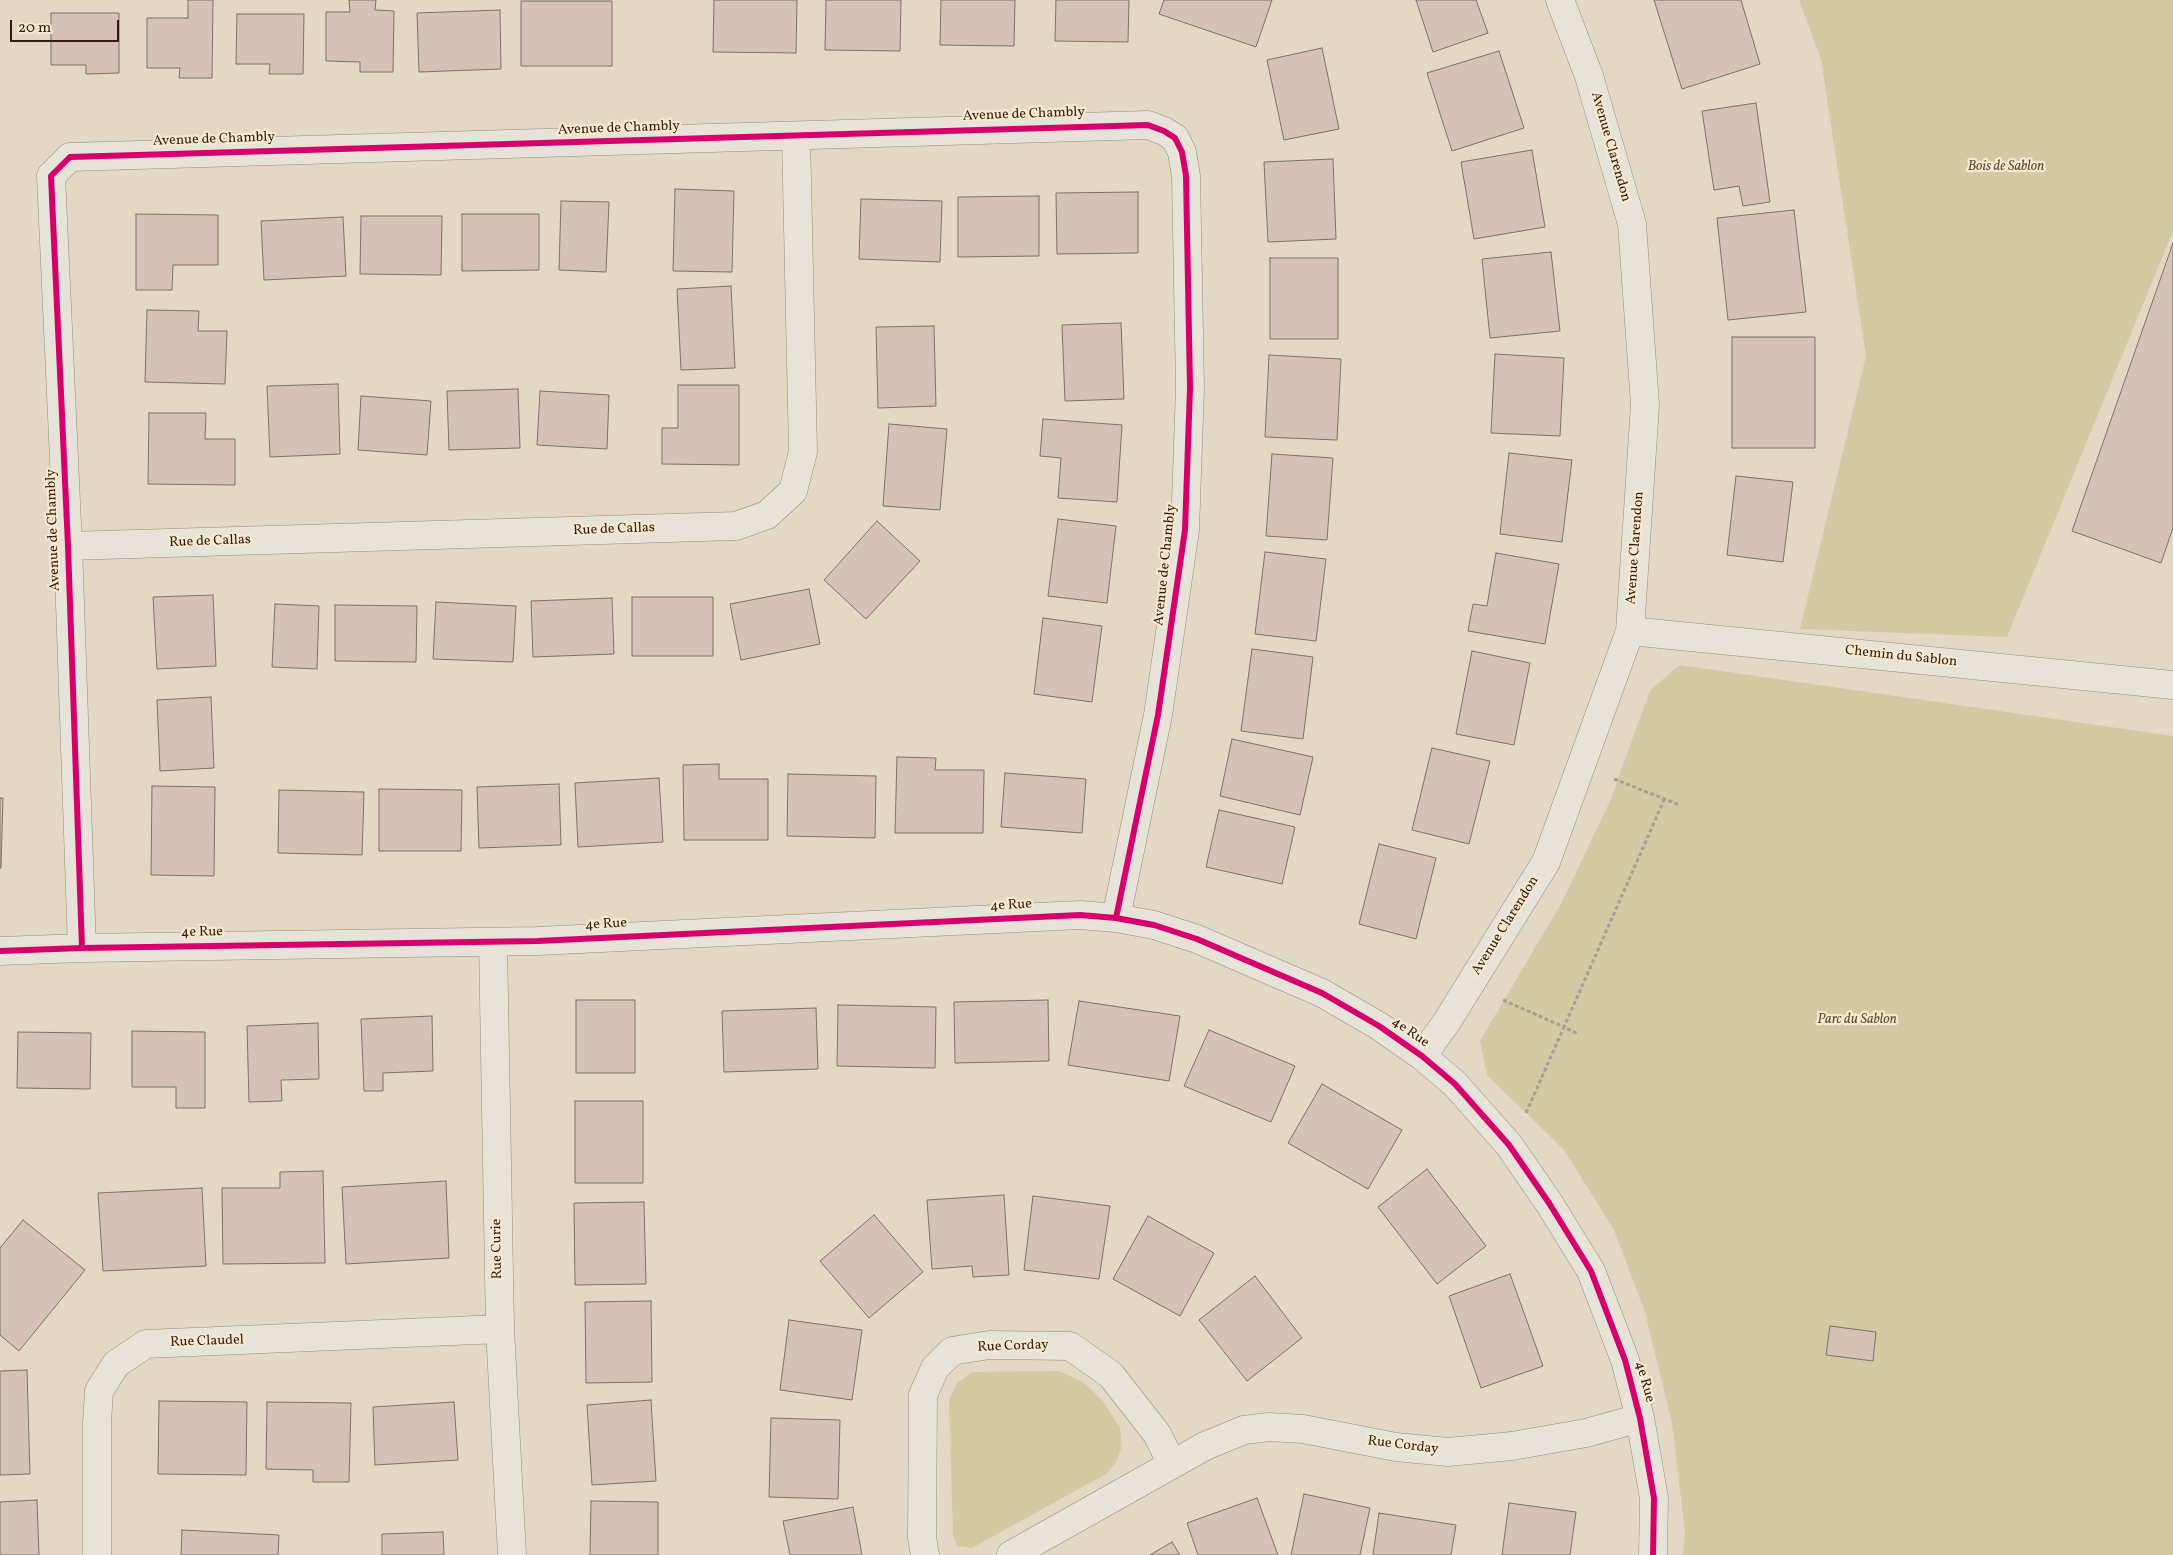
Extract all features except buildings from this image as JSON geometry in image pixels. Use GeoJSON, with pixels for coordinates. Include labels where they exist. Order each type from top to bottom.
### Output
{"type":"FeatureCollection","features":[{"type":"Feature","properties":{"kind":"street","name":"Avenue Clarendon"},"geometry":{"type":"LineString","coordinates":[[1422,1056],[1446,1023],[1546,862],[1630,630],[1645,405],[1632,224],[1589,76],[1560,0]]}},
{"type":"Feature","properties":{"kind":"street","name":"Avenue de Chambly"},"geometry":{"type":"LineString","coordinates":[[82,948],[68,546],[51,176],[70,157],[1148,125],[1164,131],[1175,138],[1182,152],[1186,176],[1190,388],[1185,530],[1158,715],[1116,918]]}},
{"type":"Feature","properties":{"kind":"street","name":"Rue de Callas"},"geometry":{"type":"LineString","coordinates":[[68,546],[736,526],[767,516],[793,491],[803,452],[796,136]]}},
{"type":"Feature","properties":{"kind":"street","name":"Chemin du Sablon"},"geometry":{"type":"LineString","coordinates":[[1630,630],[2173,685]]}},
{"type":"Feature","properties":{"kind":"street","name":"4e Rue"},"geometry":{"type":"LineString","coordinates":[[0,951],[82,948],[493,942],[1080,916],[1116,918],[1154,925],[1197,939],[1322,993],[1379,1026],[1422,1056],[1455,1084],[1508,1145],[1549,1203],[1591,1271],[1626,1360],[1640,1418],[1654,1498],[1653,1555]]}},
{"type":"Feature","properties":{"kind":"street","name":"Rue Curie"},"geometry":{"type":"LineString","coordinates":[[493,942],[500,1329],[512,1555]]}},
{"type":"Feature","properties":{"kind":"street","name":"Rue Claudel"},"geometry":{"type":"LineString","coordinates":[[97,1555],[96,1423],[99,1391],[116,1364],[146,1344],[500,1329]]}},
{"type":"Feature","properties":{"kind":"street","name":"Rue Corday"},"geometry":{"type":"LineString","coordinates":[[925,1555],[922,1538],[923,1394],[935,1368],[952,1351],[989,1345],[1070,1346],[1111,1375],[1157,1434],[1172,1464]]}},
{"type":"Feature","properties":{"kind":"street","name":"Rue Corday"},"geometry":{"type":"LineString","coordinates":[[1011,1555],[1204,1446],[1244,1430],[1269,1428],[1302,1429],[1396,1447],[1448,1452],[1531,1442],[1586,1432],[1640,1418]]}},
{"type":"Feature","properties":{"kind":"path"},"geometry":{"type":"LineString","coordinates":[[1614,779],[1680,806]]}},
{"type":"Feature","properties":{"kind":"path"},"geometry":{"type":"LineString","coordinates":[[1526,1113],[1664,800]]}},
{"type":"Feature","properties":{"kind":"path"},"geometry":{"type":"LineString","coordinates":[[1503,1000],[1578,1034]]}},
{"type":"Feature","properties":{"kind":"green space","name":"Bois de Sablon"},"geometry":{"type":"Polygon","coordinates":[[[1799,0],[2173,0],[2173,231],[2007,637],[1800,629],[1866,356],[1821,59],[1799,0]]]}},
{"type":"Feature","properties":{"kind":"green space","name":"Parc du Sablon"},"geometry":{"type":"Polygon","coordinates":[[[1680,665],[2173,736],[2173,1555],[1683,1555],[1685,1532],[1672,1423],[1645,1312],[1614,1230],[1564,1150],[1487,1075],[1480,1041],[1562,902],[1610,801],[1650,690],[1680,665]]]}},
{"type":"Feature","properties":{"kind":"green space"},"geometry":{"type":"Polygon","coordinates":[[[1059,1371],[1083,1382],[1103,1401],[1120,1428],[1122,1446],[1116,1462],[1106,1474],[972,1548],[957,1546],[953,1535],[949,1400],[957,1383],[972,1372],[1059,1371]]]}},
{"type":"Feature","properties":{"kind":"cycle path"},"geometry":{"type":"LineString","coordinates":[[82,948],[68,546],[51,176],[70,157],[1148,125],[1164,131],[1175,138],[1182,152],[1186,176],[1190,388],[1185,530],[1158,715],[1116,918]]}},
{"type":"Feature","properties":{"kind":"cycle path"},"geometry":{"type":"LineString","coordinates":[[0,951],[538,941],[1080,915],[1116,918],[1154,925],[1197,939],[1322,993],[1379,1026],[1422,1056],[1455,1084],[1509,1145],[1549,1203],[1591,1271],[1625,1360],[1640,1418],[1654,1498],[1653,1555]]}}]}
